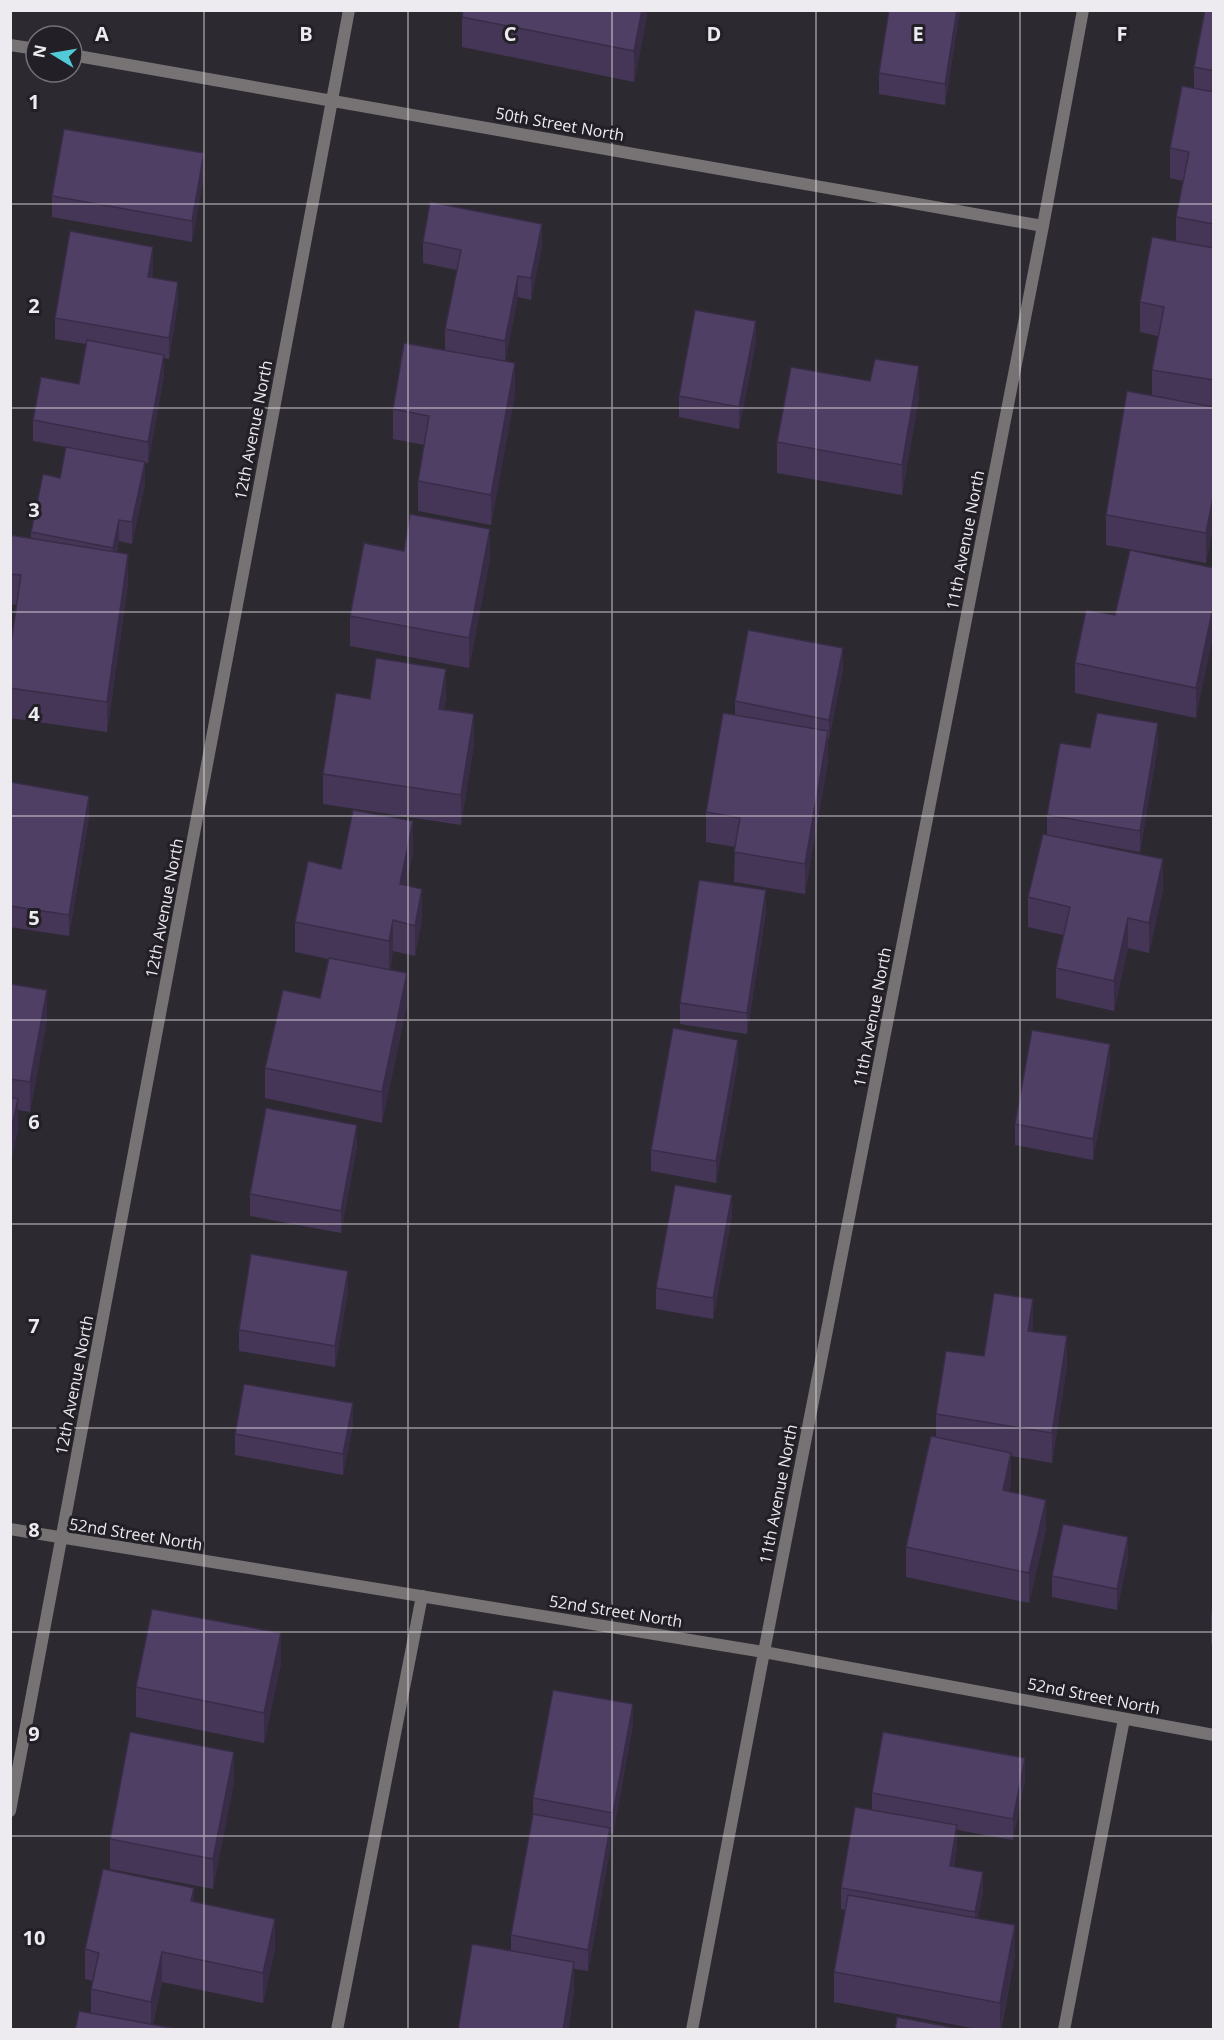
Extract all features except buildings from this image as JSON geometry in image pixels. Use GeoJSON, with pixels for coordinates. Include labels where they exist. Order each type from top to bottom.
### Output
{"type":"FeatureCollection","features":[{"type":"Feature","properties":{"kind":"street","name":"12th Avenue North"},"geometry":{"type":"LineString","coordinates":[[10,1811],[349,10]]}},
{"type":"Feature","properties":{"kind":"street","name":"11th Avenue North"},"geometry":{"type":"LineString","coordinates":[[692,2030],[1083,10]]}},
{"type":"Feature","properties":{"kind":"street","name":"50th Street North"},"geometry":{"type":"LineString","coordinates":[[84,58],[1043,226]]}},
{"type":"Feature","properties":{"kind":"street","name":"52nd Street North"},"geometry":{"type":"LineString","coordinates":[[10,1529],[764,1652],[1214,1736]]}},
{"type":"Feature","properties":{"kind":"street"},"geometry":{"type":"LineString","coordinates":[[337,2030],[422,1596]]}},
{"type":"Feature","properties":{"kind":"street"},"geometry":{"type":"LineString","coordinates":[[1064,2030],[1124,1719]]}}]}
